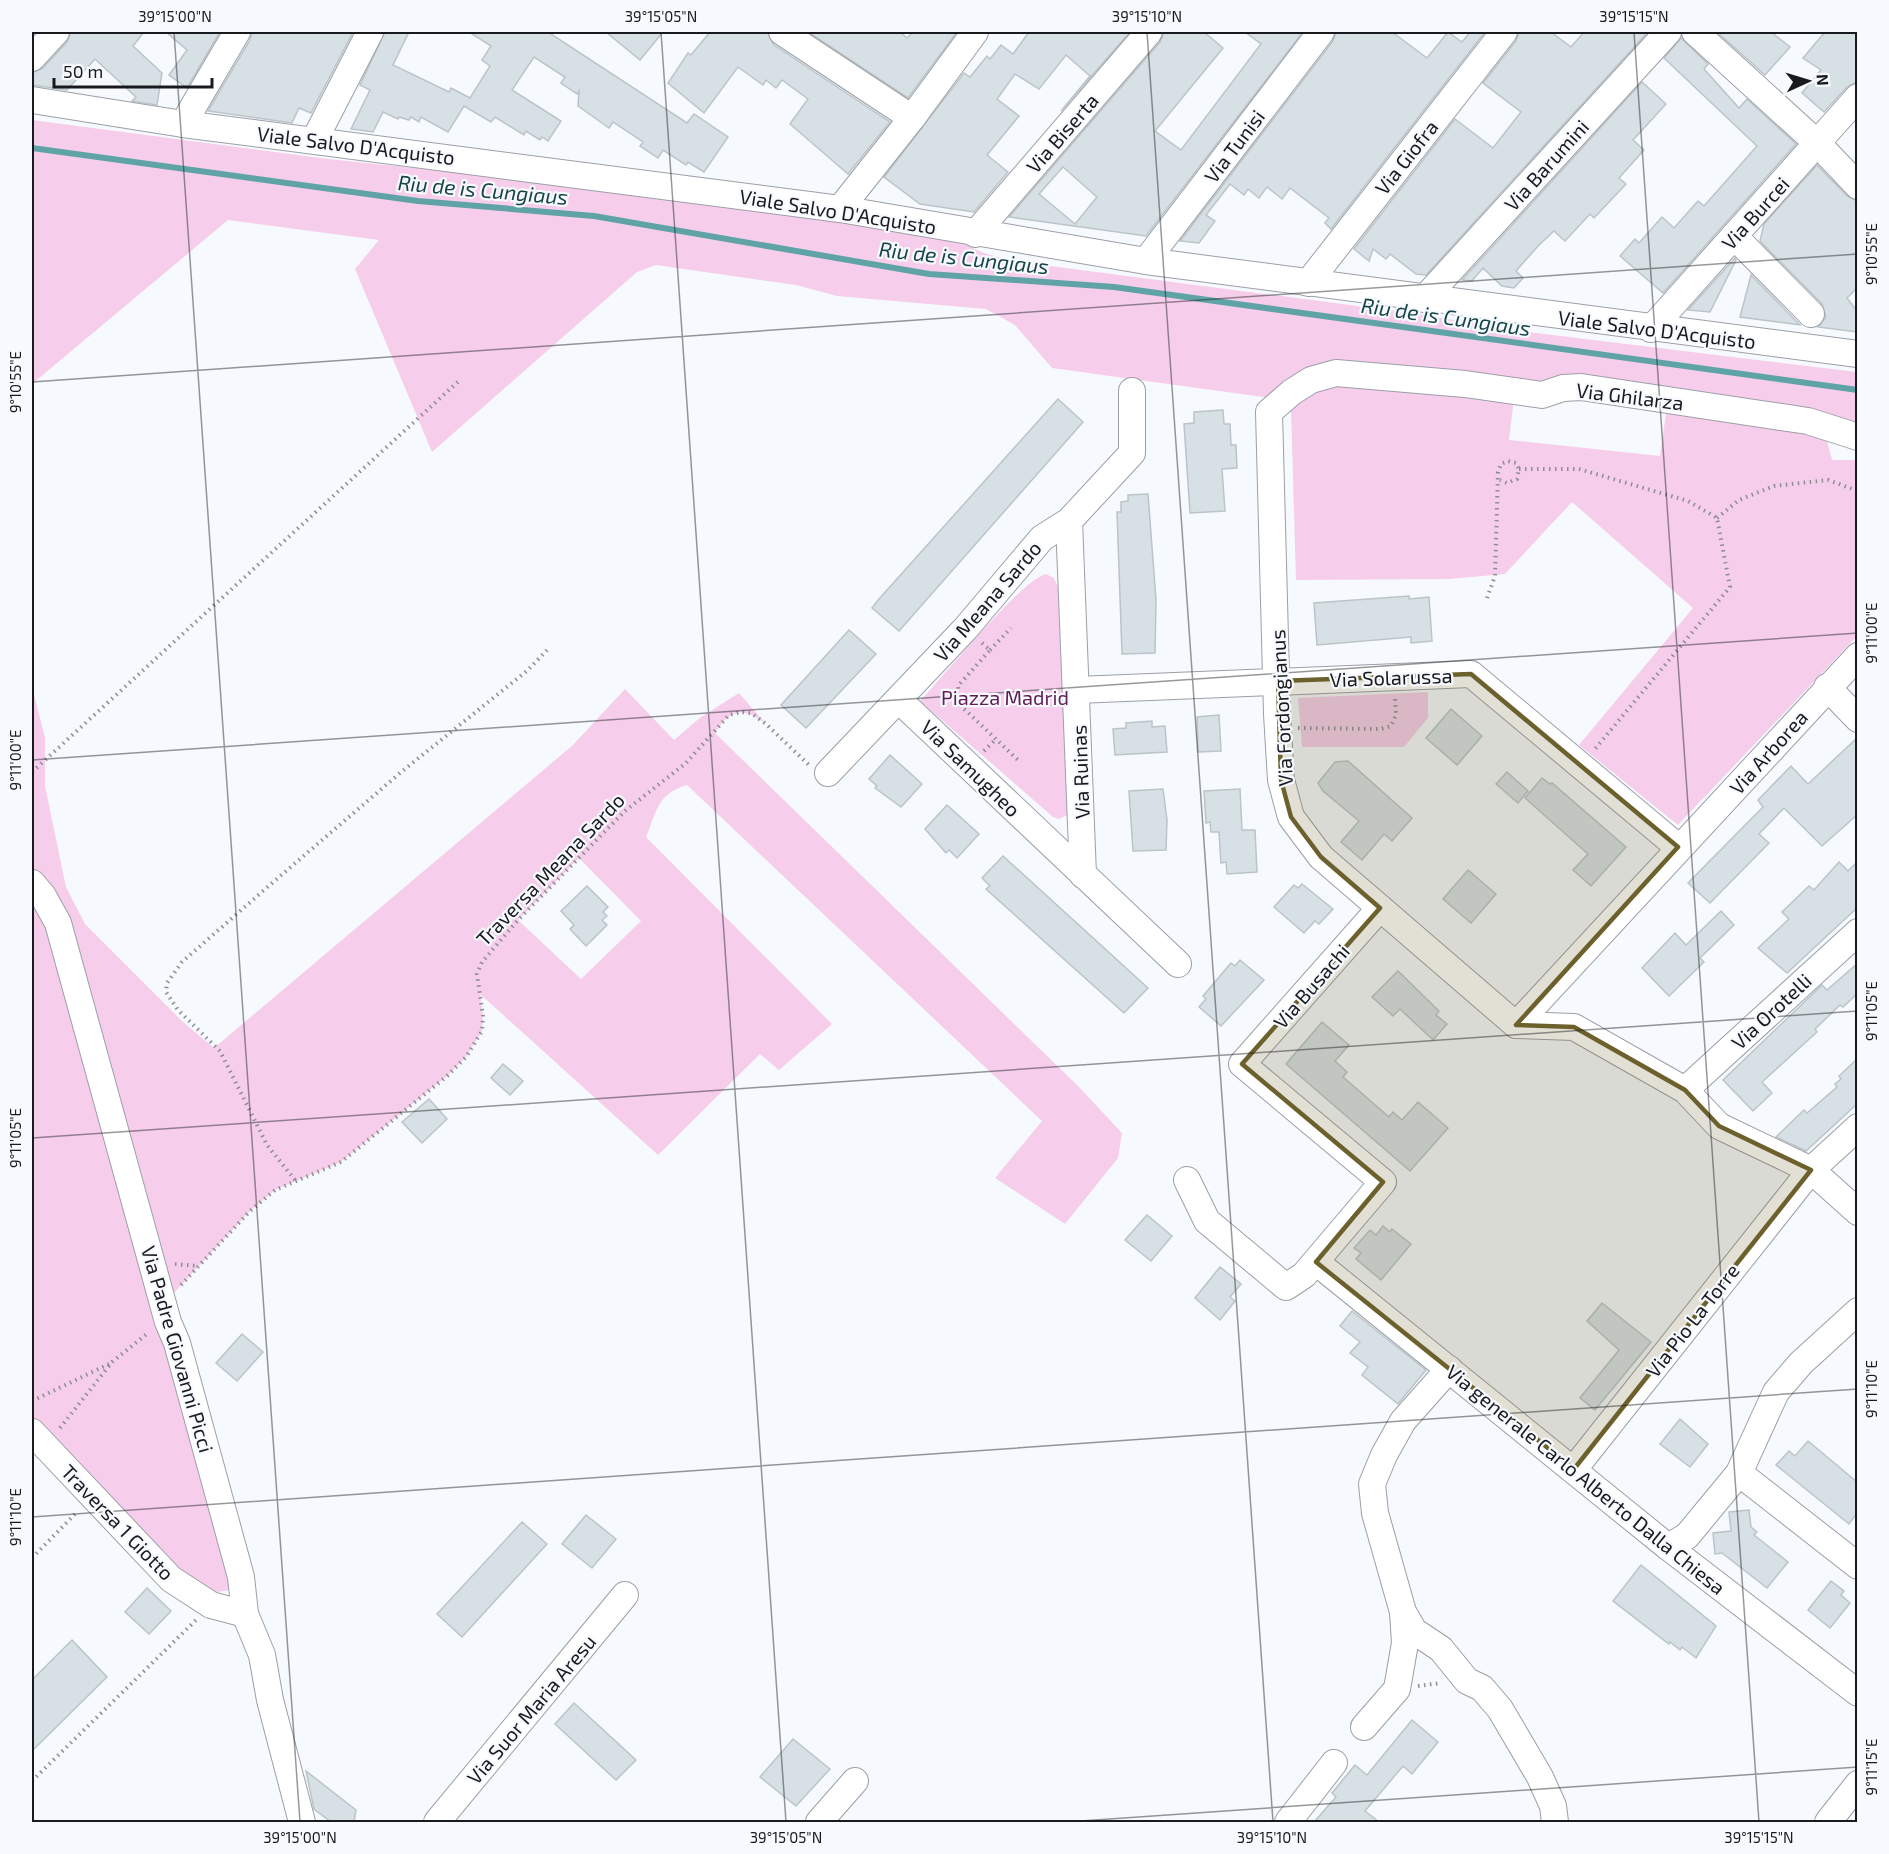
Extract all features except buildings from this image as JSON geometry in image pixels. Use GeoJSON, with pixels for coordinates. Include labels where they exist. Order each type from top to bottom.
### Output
{"type":"FeatureCollection","features":[{"type":"Feature","properties":{"kind":"street"},"geometry":{"type":"LineString","coordinates":[[32,58],[56,32]]}},
{"type":"Feature","properties":{"kind":"street"},"geometry":{"type":"LineString","coordinates":[[183,124],[235,32]]}},
{"type":"Feature","properties":{"kind":"street"},"geometry":{"type":"LineString","coordinates":[[315,139],[370,32]]}},
{"type":"Feature","properties":{"kind":"street"},"geometry":{"type":"LineString","coordinates":[[782,32],[912,117]]}},
{"type":"Feature","properties":{"kind":"street"},"geometry":{"type":"LineString","coordinates":[[840,209],[975,32]]}},
{"type":"Feature","properties":{"kind":"street","name":"Via Biserta"},"geometry":{"type":"LineString","coordinates":[[975,234],[1149,32]]}},
{"type":"Feature","properties":{"kind":"street","name":"Via Tunisi"},"geometry":{"type":"LineString","coordinates":[[1146,261],[1321,32]]}},
{"type":"Feature","properties":{"kind":"street","name":"Via Giofra"},"geometry":{"type":"LineString","coordinates":[[1308,283],[1504,32]]}},
{"type":"Feature","properties":{"kind":"street","name":"Via Barumini"},"geometry":{"type":"LineString","coordinates":[[1424,299],[1668,32]]}},
{"type":"Feature","properties":{"kind":"street"},"geometry":{"type":"LineString","coordinates":[[1695,32],[1817,143],[1857,186]]}},
{"type":"Feature","properties":{"kind":"street","name":"Via Burcei"},"geometry":{"type":"LineString","coordinates":[[1651,329],[1857,97]]}},
{"type":"Feature","properties":{"kind":"street","name":"Viale Salvo D'Acquisto"},"geometry":{"type":"LineString","coordinates":[[32,100],[183,124],[315,139],[840,209],[975,234],[1146,261],[1651,329],[1857,354]]}},
{"type":"Feature","properties":{"kind":"street"},"geometry":{"type":"LineString","coordinates":[[1734,236],[1811,314]]}},
{"type":"Feature","properties":{"kind":"street","name":"Via Ghilarza"},"geometry":{"type":"LineString","coordinates":[[1269,412],[1292,392],[1311,380],[1336,374],[1465,384],[1542,395],[1563,388],[1581,387],[1808,421],[1857,437]]}},
{"type":"Feature","properties":{"kind":"street","name":"Via Meana Sardo"},"geometry":{"type":"LineString","coordinates":[[828,773],[966,628],[1042,538],[1069,521],[1132,453],[1132,391]]}},
{"type":"Feature","properties":{"kind":"street","name":"Via Fordongianus"},"geometry":{"type":"LineString","coordinates":[[1269,412],[1278,729],[1281,780],[1291,817],[1321,857],[1516,1025]]}},
{"type":"Feature","properties":{"kind":"street","name":"Via Ruinas"},"geometry":{"type":"LineString","coordinates":[[1069,521],[1083,875]]}},
{"type":"Feature","properties":{"kind":"street"},"geometry":{"type":"LineString","coordinates":[[1033,549],[1071,561]]}},
{"type":"Feature","properties":{"kind":"street","name":"Via Arborea"},"geometry":{"type":"LineString","coordinates":[[1516,1025],[1678,847],[1857,656]]}},
{"type":"Feature","properties":{"kind":"street","name":"Via Solarussa"},"geometry":{"type":"LineString","coordinates":[[1077,690],[1472,674],[1678,847]]}},
{"type":"Feature","properties":{"kind":"street"},"geometry":{"type":"LineString","coordinates":[[1827,687],[1857,719]]}},
{"type":"Feature","properties":{"kind":"street","name":"Via Samugheo"},"geometry":{"type":"LineString","coordinates":[[899,700],[1178,964]]}},
{"type":"Feature","properties":{"kind":"street"},"geometry":{"type":"LineString","coordinates":[[1043,836],[1082,818]]}},
{"type":"Feature","properties":{"kind":"street","name":"Via Padre Giovanni Picci"},"geometry":{"type":"LineString","coordinates":[[32,883],[43,896],[58,923],[166,1313],[177,1343],[223,1505],[241,1577],[245,1614],[262,1655],[270,1700],[302,1822]]}},
{"type":"Feature","properties":{"kind":"street","name":"Via Busachi"},"geometry":{"type":"LineString","coordinates":[[1316,1262],[1383,1182],[1242,1064],[1380,908]]}},
{"type":"Feature","properties":{"kind":"street","name":"Via Orotelli"},"geometry":{"type":"LineString","coordinates":[[1685,1090],[1857,932]]}},
{"type":"Feature","properties":{"kind":"street"},"geometry":{"type":"LineString","coordinates":[[1516,1025],[1574,1027],[1685,1090],[1719,1126],[1811,1170],[1857,1212]]}},
{"type":"Feature","properties":{"kind":"street","name":"Via Pio La Torre"},"geometry":{"type":"LineString","coordinates":[[1574,1469],[1811,1170],[1857,1127]]}},
{"type":"Feature","properties":{"kind":"street"},"geometry":{"type":"LineString","coordinates":[[1187,1180],[1207,1221],[1286,1287],[1304,1275],[1316,1262]]}},
{"type":"Feature","properties":{"kind":"street","name":"Via generale Carlo Alberto Dalla Chiesa"},"geometry":{"type":"LineString","coordinates":[[1316,1262],[1668,1547],[1857,1693]]}},
{"type":"Feature","properties":{"kind":"street"},"geometry":{"type":"LineString","coordinates":[[1668,1547],[1687,1536],[1739,1473],[1776,1392],[1801,1363],[1857,1311]]}},
{"type":"Feature","properties":{"kind":"street"},"geometry":{"type":"LineString","coordinates":[[1364,1727],[1397,1689],[1405,1643],[1402,1612],[1375,1513],[1372,1484],[1384,1455],[1403,1421],[1449,1369]]}},
{"type":"Feature","properties":{"kind":"street","name":"Traversa 1 Giotto"},"geometry":{"type":"LineString","coordinates":[[39,1438],[171,1579],[211,1605],[245,1614]]}},
{"type":"Feature","properties":{"kind":"street"},"geometry":{"type":"LineString","coordinates":[[1739,1473],[1857,1566]]}},
{"type":"Feature","properties":{"kind":"street","name":"Via Suor Maria Aresu"},"geometry":{"type":"LineString","coordinates":[[437,1822],[625,1595]]}},
{"type":"Feature","properties":{"kind":"street"},"geometry":{"type":"LineString","coordinates":[[1402,1612],[1414,1631],[1440,1649],[1467,1681],[1482,1688],[1500,1709],[1540,1777],[1553,1806],[1555,1822]]}},
{"type":"Feature","properties":{"kind":"street"},"geometry":{"type":"LineString","coordinates":[[1288,1822],[1334,1763]]}},
{"type":"Feature","properties":{"kind":"street"},"geometry":{"type":"LineString","coordinates":[[819,1822],[855,1781]]}},
{"type":"Feature","properties":{"kind":"street"},"geometry":{"type":"LineString","coordinates":[[1828,1822],[1857,1784]]}},
{"type":"Feature","properties":{"kind":"path"},"geometry":{"type":"LineString","coordinates":[[32,772],[461,379]]}},
{"type":"Feature","properties":{"kind":"path"},"geometry":{"type":"LineString","coordinates":[[1487,598],[1495,576],[1496,489],[1500,480],[1501,464],[1508,461],[1515,463],[1519,469],[1517,478],[1507,483],[1500,480]]}},
{"type":"Feature","properties":{"kind":"path"},"geometry":{"type":"LineString","coordinates":[[1519,469],[1579,469],[1688,501],[1717,518],[1730,587],[1582,766]]}},
{"type":"Feature","properties":{"kind":"path"},"geometry":{"type":"LineString","coordinates":[[1717,518],[1739,500],[1774,486],[1828,480],[1857,490]]}},
{"type":"Feature","properties":{"kind":"path"},"geometry":{"type":"LineString","coordinates":[[966,628],[990,650]]}},
{"type":"Feature","properties":{"kind":"path"},"geometry":{"type":"LineString","coordinates":[[1011,628],[958,686],[956,694],[959,704],[1020,762]]}},
{"type":"Feature","properties":{"kind":"path"},"geometry":{"type":"LineString","coordinates":[[296,1180],[267,1145],[220,1051],[178,1010],[166,992],[167,983],[182,962],[244,907],[400,772],[528,670],[547,650]]}},
{"type":"Feature","properties":{"kind":"path"},"geometry":{"type":"LineString","coordinates":[[1278,729],[1381,729],[1391,726],[1396,715],[1394,677]]}},
{"type":"Feature","properties":{"kind":"path","name":"Traversa Meana Sardo"},"geometry":{"type":"LineString","coordinates":[[112,1362],[166,1313],[250,1211],[275,1190],[341,1162],[447,1076],[466,1057],[482,1031],[483,1016],[477,974],[482,962],[518,920],[625,811],[686,763],[710,739],[729,715],[741,712],[751,713],[766,723],[801,759],[828,773]]}},
{"type":"Feature","properties":{"kind":"path"},"geometry":{"type":"LineString","coordinates":[[32,1401],[112,1362]]}},
{"type":"Feature","properties":{"kind":"path"},"geometry":{"type":"LineString","coordinates":[[39,1438],[112,1362]]}},
{"type":"Feature","properties":{"kind":"path"},"geometry":{"type":"LineString","coordinates":[[32,1558],[91,1495]]}},
{"type":"Feature","properties":{"kind":"path"},"geometry":{"type":"LineString","coordinates":[[32,1781],[211,1605]]}},
{"type":"Feature","properties":{"kind":"path"},"geometry":{"type":"LineString","coordinates":[[1397,1689],[1467,1681]]}},
{"type":"Feature","properties":{"kind":"highlighted area"},"geometry":{"type":"Polygon","coordinates":[[[1471,674],[1678,847],[1516,1025],[1574,1027],[1685,1090],[1719,1126],[1811,1170],[1574,1469],[1316,1262],[1383,1182],[1242,1064],[1380,908],[1321,857],[1291,817],[1281,780],[1278,681],[1471,674]]]}},
{"type":"Feature","properties":{"kind":"green space"},"geometry":{"type":"Polygon","coordinates":[[[32,120],[328,159],[559,183],[947,237],[984,253],[1012,261],[1411,313],[1528,332],[1857,372],[1857,429],[1826,437],[1832,460],[1857,460],[1857,636],[1678,825],[1579,745],[1693,608],[1572,502],[1505,574],[1449,579],[1296,580],[1291,409],[1277,399],[1052,368],[1015,325],[986,309],[837,296],[796,285],[656,265],[637,272],[432,452],[355,269],[379,240],[228,220],[32,384],[32,120]],[[1529,382],[1513,406],[1509,440],[1660,456],[1669,392],[1529,382]]]}},
{"type":"Feature","properties":{"kind":"green space","name":"Piazza Madrid"},"geometry":{"type":"Polygon","coordinates":[[[1046,574],[1054,578],[1058,587],[1069,809],[1067,815],[1059,819],[1053,817],[920,701],[1002,610],[1020,592],[1046,574]]]}},
{"type":"Feature","properties":{"kind":"green space"},"geometry":{"type":"Polygon","coordinates":[[[32,686],[45,738],[45,786],[66,887],[85,924],[183,1022],[214,1048],[573,745],[625,689],[674,740],[701,717],[739,693],[766,724],[758,718],[738,713],[727,719],[715,733],[1079,1087],[1122,1133],[1118,1158],[1065,1224],[995,1178],[1042,1121],[687,785],[669,793],[659,805],[646,837],[832,1024],[779,1070],[760,1054],[658,1155],[480,994],[483,1016],[482,1031],[466,1057],[447,1076],[341,1162],[275,1190],[250,1211],[173,1294],[50,890],[32,867],[32,686]],[[579,858],[518,920],[581,979],[641,921],[579,858]]]}},
{"type":"Feature","properties":{"kind":"green space"},"geometry":{"type":"Polygon","coordinates":[[[1428,692],[1428,718],[1404,747],[1302,747],[1298,698],[1428,692]]]}},
{"type":"Feature","properties":{"kind":"green space"},"geometry":{"type":"Polygon","coordinates":[[[32,895],[49,920],[173,1379],[185,1403],[234,1581],[229,1590],[218,1592],[190,1586],[32,1420],[32,895]]]}},
{"type":"Feature","properties":{"kind":"waterway","name":"Riu de is Cungiaus"},"geometry":{"type":"LineString","coordinates":[[32,148],[418,201],[594,216],[929,274],[1114,287],[1858,390]]}}]}
